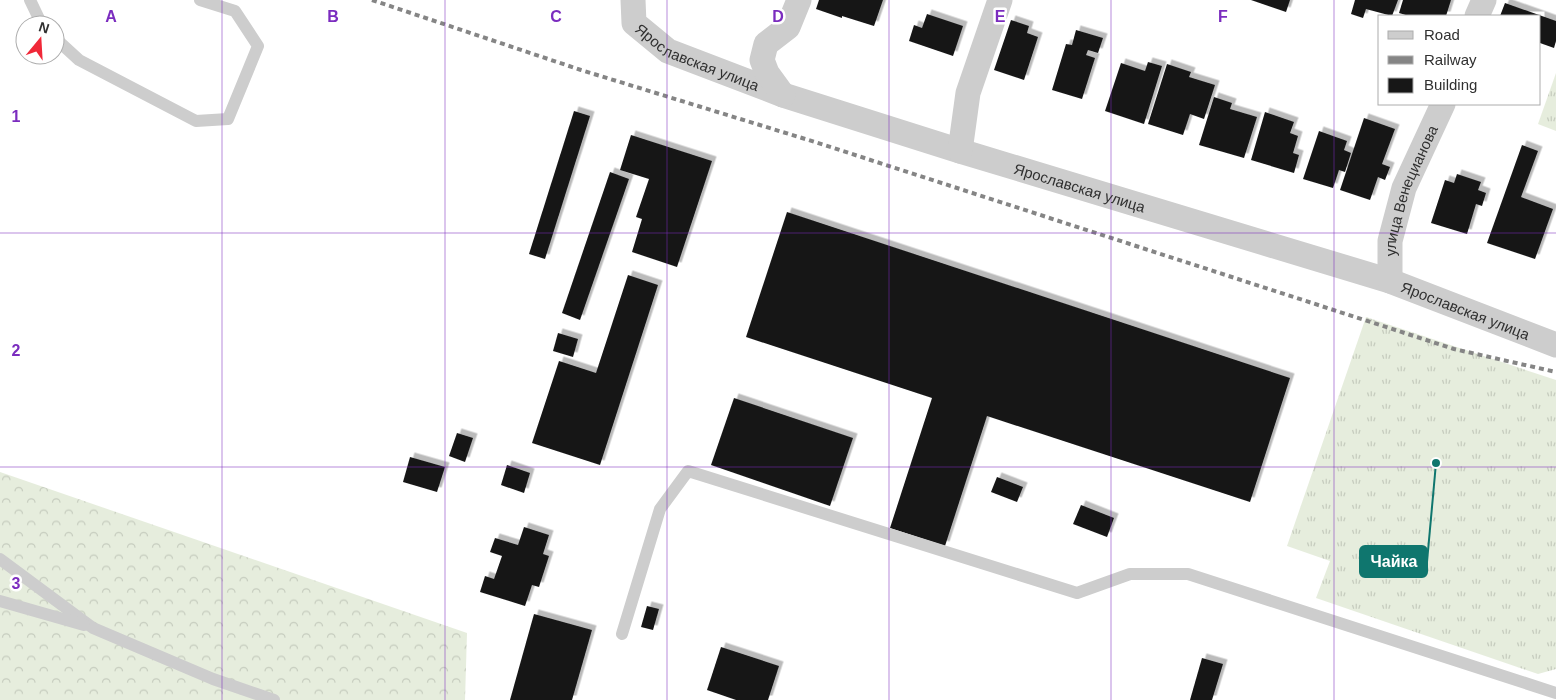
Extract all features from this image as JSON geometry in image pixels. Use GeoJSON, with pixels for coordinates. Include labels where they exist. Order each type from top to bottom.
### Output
{"type":"FeatureCollection","features":[{"type":"Feature","properties":{"kind":"street","name":"Ярославская улица"},"geometry":{"type":"LineString","coordinates":[[633,0],[634,23],[668,51],[783,95],[960,151],[1390,281],[1556,345]]}},
{"type":"Feature","properties":{"kind":"street"},"geometry":{"type":"LineString","coordinates":[[783,95],[767,74],[762,60],[766,44],[788,27],[799,0]]}},
{"type":"Feature","properties":{"kind":"street"},"geometry":{"type":"LineString","coordinates":[[960,151],[968,93],[1000,0]]}},
{"type":"Feature","properties":{"kind":"street"},"geometry":{"type":"LineString","coordinates":[[1477,15],[1484,0]]}},
{"type":"Feature","properties":{"kind":"street","name":"улица Венецианова"},"geometry":{"type":"LineString","coordinates":[[1390,281],[1390,241],[1404,188],[1443,105]]}},
{"type":"Feature","properties":{"kind":"lane"},"geometry":{"type":"LineString","coordinates":[[30,0],[37,15]]}},
{"type":"Feature","properties":{"kind":"lane"},"geometry":{"type":"LineString","coordinates":[[65,47],[79,60],[196,121],[228,119],[258,46],[234,11],[200,0]]}},
{"type":"Feature","properties":{"kind":"lane"},"geometry":{"type":"LineString","coordinates":[[622,634],[660,509],[688,471],[1077,593],[1130,574],[1188,574],[1556,693]]}},
{"type":"Feature","properties":{"kind":"lane"},"geometry":{"type":"LineString","coordinates":[[0,559],[93,628]]}},
{"type":"Feature","properties":{"kind":"lane"},"geometry":{"type":"LineString","coordinates":[[0,601],[93,628],[213,679],[274,700]]}},
{"type":"Feature","properties":{"kind":"green space"},"geometry":{"type":"Polygon","coordinates":[[[1556,73],[1556,131],[1538,124],[1556,73]]]}},
{"type":"Feature","properties":{"kind":"green space"},"geometry":{"type":"Polygon","coordinates":[[[1366,317],[1556,380],[1556,669],[1538,674],[1316,598],[1330,561],[1287,546],[1366,317]]]}},
{"type":"Feature","properties":{"kind":"green space"},"geometry":{"type":"Polygon","coordinates":[[[0,472],[467,633],[465,700],[0,700],[0,472]]]}},
{"type":"Feature","properties":{"kind":"building"},"geometry":{"type":"Polygon","coordinates":[[[819,0],[883,0],[874,26],[816,9],[819,0]]]}},
{"type":"Feature","properties":{"kind":"building"},"geometry":{"type":"Polygon","coordinates":[[[1251,0],[1290,0],[1286,12],[1251,0]]]}},
{"type":"Feature","properties":{"kind":"building"},"geometry":{"type":"Polygon","coordinates":[[[1355,0],[1398,0],[1392,15],[1366,9],[1363,18],[1351,14],[1355,0]]]}},
{"type":"Feature","properties":{"kind":"building"},"geometry":{"type":"Polygon","coordinates":[[[1403,0],[1451,0],[1446,15],[1406,15],[1399,13],[1403,0]]]}},
{"type":"Feature","properties":{"kind":"building"},"geometry":{"type":"Polygon","coordinates":[[[1505,3],[1539,15],[1500,15],[1505,3]]]}},
{"type":"Feature","properties":{"kind":"building"},"geometry":{"type":"Polygon","coordinates":[[[927,14],[963,26],[953,56],[909,41],[914,25],[922,28],[927,14]]]}},
{"type":"Feature","properties":{"kind":"building"},"geometry":{"type":"Polygon","coordinates":[[[1541,16],[1556,21],[1554,48],[1541,43],[1541,16]]]}},
{"type":"Feature","properties":{"kind":"building"},"geometry":{"type":"Polygon","coordinates":[[[1011,20],[1029,26],[1027,33],[1038,37],[1024,80],[994,70],[1011,20]]]}},
{"type":"Feature","properties":{"kind":"building"},"geometry":{"type":"Polygon","coordinates":[[[1076,30],[1103,38],[1098,53],[1088,50],[1086,55],[1095,58],[1082,99],[1052,90],[1066,44],[1072,45],[1076,30]]]}},
{"type":"Feature","properties":{"kind":"building"},"geometry":{"type":"Polygon","coordinates":[[[1148,62],[1162,66],[1144,124],[1105,111],[1121,63],[1145,71],[1148,62]]]}},
{"type":"Feature","properties":{"kind":"building"},"geometry":{"type":"Polygon","coordinates":[[[1167,64],[1191,72],[1189,77],[1215,85],[1204,119],[1190,114],[1183,135],[1148,124],[1167,64]]]}},
{"type":"Feature","properties":{"kind":"building"},"geometry":{"type":"Polygon","coordinates":[[[1214,97],[1232,103],[1230,109],[1257,117],[1244,158],[1199,145],[1214,97]]]}},
{"type":"Feature","properties":{"kind":"building"},"geometry":{"type":"Polygon","coordinates":[[[574,111],[590,116],[545,259],[529,254],[574,111]]]}},
{"type":"Feature","properties":{"kind":"building"},"geometry":{"type":"Polygon","coordinates":[[[1265,112],[1294,122],[1290,133],[1298,136],[1293,153],[1299,155],[1294,173],[1251,160],[1265,112]]]}},
{"type":"Feature","properties":{"kind":"building"},"geometry":{"type":"Polygon","coordinates":[[[1364,118],[1395,129],[1382,164],[1390,167],[1385,180],[1378,177],[1370,200],[1340,190],[1364,118]]]}},
{"type":"Feature","properties":{"kind":"building"},"geometry":{"type":"Polygon","coordinates":[[[1319,131],[1347,141],[1344,150],[1351,153],[1345,172],[1339,170],[1333,188],[1303,179],[1319,131]]]}},
{"type":"Feature","properties":{"kind":"building"},"geometry":{"type":"Polygon","coordinates":[[[631,135],[712,161],[677,267],[632,252],[642,219],[636,217],[649,179],[620,170],[631,135]]]}},
{"type":"Feature","properties":{"kind":"building"},"geometry":{"type":"Polygon","coordinates":[[[1522,145],[1538,151],[1521,197],[1553,209],[1535,259],[1487,243],[1522,145]]]}},
{"type":"Feature","properties":{"kind":"building"},"geometry":{"type":"Polygon","coordinates":[[[610,172],[629,179],[580,320],[562,313],[610,172]]]}},
{"type":"Feature","properties":{"kind":"building"},"geometry":{"type":"Polygon","coordinates":[[[1457,174],[1481,182],[1478,190],[1486,193],[1482,206],[1476,204],[1467,234],[1431,223],[1445,180],[1454,183],[1457,174]]]}},
{"type":"Feature","properties":{"kind":"building"},"geometry":{"type":"Polygon","coordinates":[[[787,212],[1290,378],[1250,502],[987,416],[945,546],[890,528],[932,398],[746,337],[787,212]]]}},
{"type":"Feature","properties":{"kind":"building"},"geometry":{"type":"Polygon","coordinates":[[[628,275],[658,285],[600,465],[532,443],[559,361],[596,373],[628,275]]]}},
{"type":"Feature","properties":{"kind":"building"},"geometry":{"type":"Polygon","coordinates":[[[558,333],[578,339],[573,357],[553,351],[558,333]]]}},
{"type":"Feature","properties":{"kind":"building"},"geometry":{"type":"Polygon","coordinates":[[[734,398],[853,438],[830,506],[711,465],[734,398]]]}},
{"type":"Feature","properties":{"kind":"building"},"geometry":{"type":"Polygon","coordinates":[[[457,433],[473,438],[465,462],[449,456],[457,433]]]}},
{"type":"Feature","properties":{"kind":"building"},"geometry":{"type":"Polygon","coordinates":[[[410,457],[445,467],[437,492],[403,482],[410,457]]]}},
{"type":"Feature","properties":{"kind":"building"},"geometry":{"type":"Polygon","coordinates":[[[507,465],[530,473],[524,493],[501,485],[507,465]]]}},
{"type":"Feature","properties":{"kind":"building"},"geometry":{"type":"Polygon","coordinates":[[[997,477],[1023,487],[1017,502],[991,492],[997,477]]]}},
{"type":"Feature","properties":{"kind":"building"},"geometry":{"type":"Polygon","coordinates":[[[1081,505],[1114,518],[1107,537],[1073,524],[1081,505]]]}},
{"type":"Feature","properties":{"kind":"building"},"geometry":{"type":"Polygon","coordinates":[[[524,527],[549,535],[543,554],[549,556],[539,587],[532,585],[525,606],[480,592],[485,576],[494,579],[502,556],[490,552],[495,538],[518,545],[524,527]]]}},
{"type":"Feature","properties":{"kind":"building"},"geometry":{"type":"Polygon","coordinates":[[[647,606],[659,609],[653,630],[641,627],[647,606]]]}},
{"type":"Feature","properties":{"kind":"building"},"geometry":{"type":"Polygon","coordinates":[[[534,614],[592,630],[572,700],[510,700],[534,614]]]}},
{"type":"Feature","properties":{"kind":"building"},"geometry":{"type":"Polygon","coordinates":[[[721,647],[779,666],[768,700],[736,700],[707,690],[721,647]]]}},
{"type":"Feature","properties":{"kind":"building"},"geometry":{"type":"Polygon","coordinates":[[[1202,658],[1223,664],[1212,700],[1190,700],[1202,658]]]}},
{"type":"Feature","properties":{"kind":"railway"},"geometry":{"type":"LineString","coordinates":[[372,0],[581,70],[815,142],[1454,349],[1556,372]]}},
{"type":"Feature","properties":{"kind":"place","name":"Чайка"},"geometry":{"type":"Point","coordinates":[1436,463]}}]}
